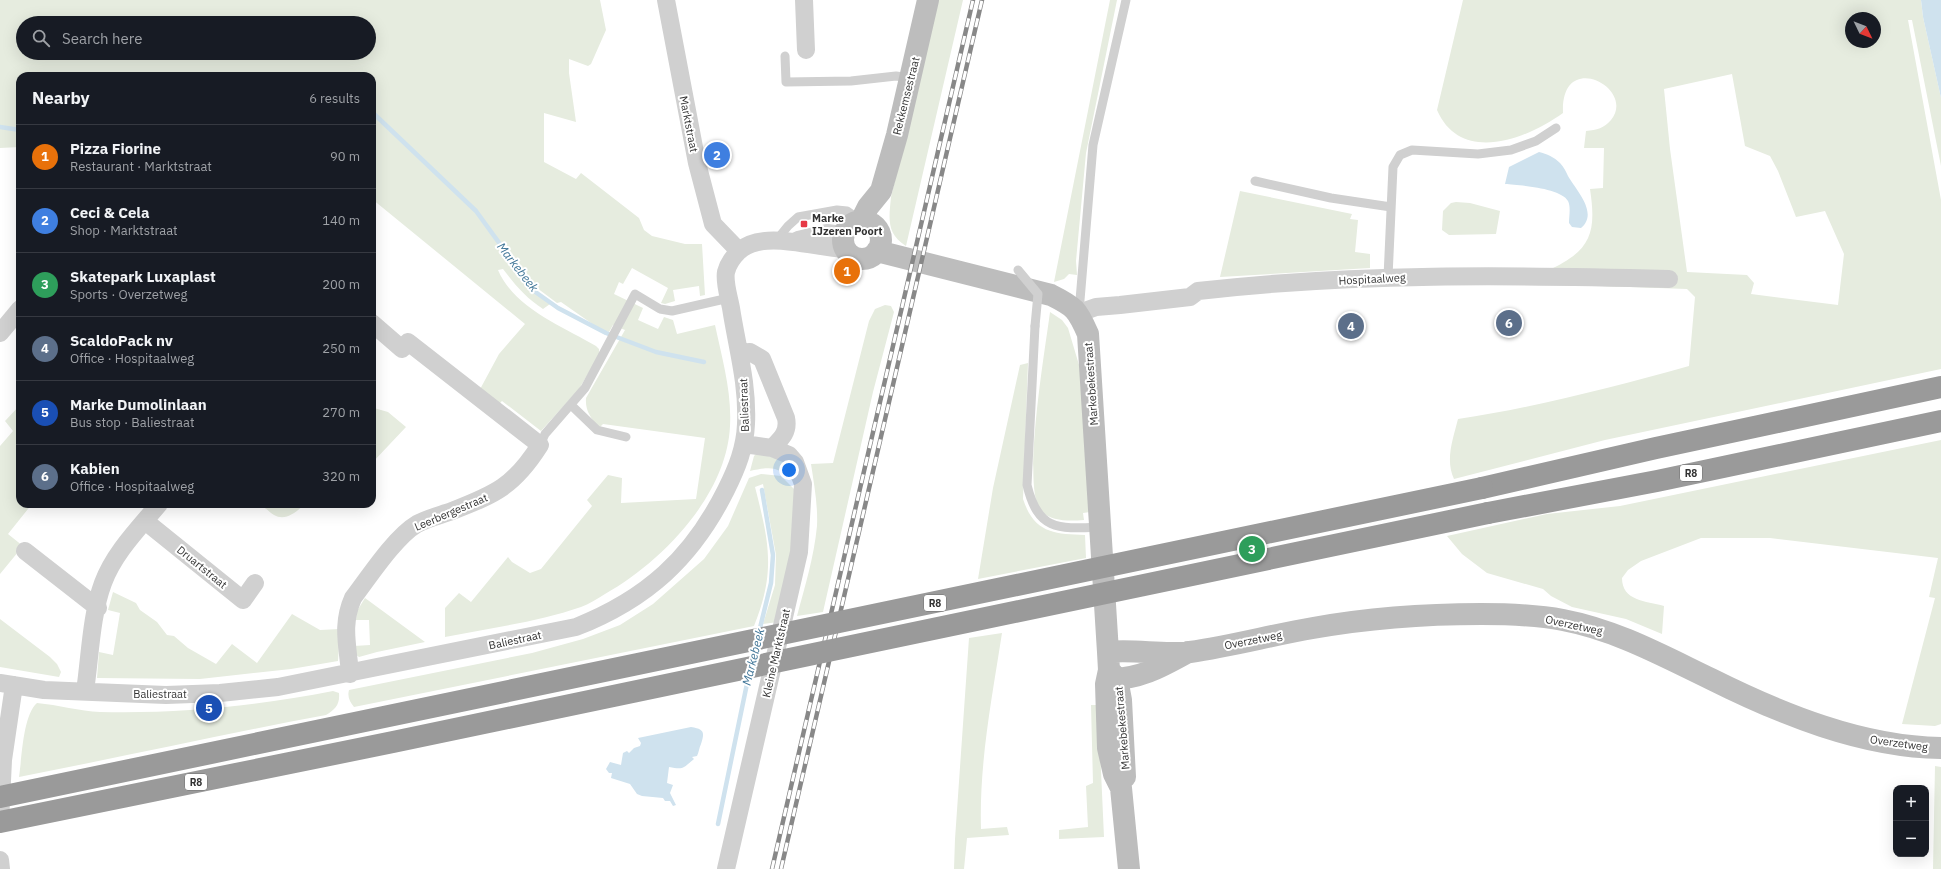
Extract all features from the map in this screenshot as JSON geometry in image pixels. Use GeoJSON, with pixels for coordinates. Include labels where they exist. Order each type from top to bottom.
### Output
{"type":"FeatureCollection","features":[{"type":"Feature","properties":{"kind":"highway","name":"R8"},"geometry":{"type":"LineString","coordinates":[[0,797],[1482,488],[1656,448],[1941,387]]}},
{"type":"Feature","properties":{"kind":"highway","name":"R8"},"geometry":{"type":"LineString","coordinates":[[0,822],[401,740],[1488,513],[1657,481],[1941,421]]}},
{"type":"Feature","properties":{"kind":"street","name":"Marktstraat"},"geometry":{"type":"LineString","coordinates":[[666,0],[697,163],[713,224],[739,251]]}},
{"type":"Feature","properties":{"kind":"street"},"geometry":{"type":"LineString","coordinates":[[804,0],[806,50]]}},
{"type":"Feature","properties":{"kind":"street","name":"Rekkemsestraat"},"geometry":{"type":"LineString","coordinates":[[868,223],[881,212],[881,191],[928,0]]}},
{"type":"Feature","properties":{"kind":"street"},"geometry":{"type":"LineString","coordinates":[[868,223],[880,235],[881,241],[877,252],[871,257],[864,259],[849,255],[844,242],[850,225],[868,223]]}},
{"type":"Feature","properties":{"kind":"street"},"geometry":{"type":"LineString","coordinates":[[739,251],[751,244],[796,241],[826,248],[844,242]]}},
{"type":"Feature","properties":{"kind":"street","name":"Baliestraat"},"geometry":{"type":"LineString","coordinates":[[7,684],[44,690],[166,695],[220,693],[278,688],[576,627],[620,608],[644,592],[670,569],[701,533],[718,507],[737,467],[744,444],[746,390],[740,353],[735,338],[726,273],[731,260],[739,251]]}},
{"type":"Feature","properties":{"kind":"street","name":"Markebekestraat"},"geometry":{"type":"LineString","coordinates":[[877,252],[1051,295],[1072,306],[1079,314],[1088,334],[1110,670],[1106,701],[1108,748],[1114,774],[1121,788],[1129,869]]}},
{"type":"Feature","properties":{"kind":"street","name":"Hospitaalweg"},"geometry":{"type":"LineString","coordinates":[[1079,314],[1096,307],[1190,296],[1198,291],[1222,288],[1388,278],[1528,275],[1669,279]]}},
{"type":"Feature","properties":{"kind":"street"},"geometry":{"type":"LineString","coordinates":[[0,333],[16,314]]}},
{"type":"Feature","properties":{"kind":"street"},"geometry":{"type":"LineString","coordinates":[[376,326],[402,349],[408,342],[540,445]]}},
{"type":"Feature","properties":{"kind":"street"},"geometry":{"type":"LineString","coordinates":[[740,353],[750,352],[762,359],[786,418],[788,427],[786,432],[772,448]]}},
{"type":"Feature","properties":{"kind":"street","name":"Kleine Marktstraat"},"geometry":{"type":"LineString","coordinates":[[726,869],[799,552],[803,484],[795,462],[789,455],[772,448],[744,444]]}},
{"type":"Feature","properties":{"kind":"street","name":"Leerbergestraat"},"geometry":{"type":"LineString","coordinates":[[350,674],[346,634],[348,608],[353,598],[398,542],[418,524],[478,501],[513,480],[529,463],[540,445]]}},
{"type":"Feature","properties":{"kind":"street"},"geometry":{"type":"LineString","coordinates":[[85,692],[103,584],[124,547],[156,508]]}},
{"type":"Feature","properties":{"kind":"street","name":"Druartstraat"},"geometry":{"type":"LineString","coordinates":[[145,521],[243,600],[255,583]]}},
{"type":"Feature","properties":{"kind":"street"},"geometry":{"type":"LineString","coordinates":[[25,551],[98,608]]}},
{"type":"Feature","properties":{"kind":"street","name":"Overzetweg"},"geometry":{"type":"LineString","coordinates":[[1188,652],[1158,669],[1126,679],[1110,670],[1123,650],[1188,652],[1315,628],[1402,616],[1509,614],[1562,620],[1609,632],[1788,714],[1873,741],[1941,748]]}},
{"type":"Feature","properties":{"kind":"street"},"geometry":{"type":"LineString","coordinates":[[0,822],[7,684]]}},
{"type":"Feature","properties":{"kind":"street"},"geometry":{"type":"LineString","coordinates":[[0,860],[2,869]]}},
{"type":"Feature","properties":{"kind":"lane"},"geometry":{"type":"LineString","coordinates":[[1079,314],[1093,145],[1126,0]]}},
{"type":"Feature","properties":{"kind":"lane"},"geometry":{"type":"LineString","coordinates":[[785,56],[786,82],[851,81],[896,76],[910,78]]}},
{"type":"Feature","properties":{"kind":"lane"},"geometry":{"type":"LineString","coordinates":[[1388,278],[1393,168],[1400,155],[1412,150],[1478,154],[1511,150],[1536,141],[1556,128]]}},
{"type":"Feature","properties":{"kind":"lane"},"geometry":{"type":"LineString","coordinates":[[1255,181],[1331,198],[1391,207]]}},
{"type":"Feature","properties":{"kind":"lane"},"geometry":{"type":"LineString","coordinates":[[775,242],[788,226],[798,217],[837,210],[847,211],[868,223]]}},
{"type":"Feature","properties":{"kind":"lane"},"geometry":{"type":"LineString","coordinates":[[1018,270],[1038,294],[1027,485],[1031,502],[1043,520],[1054,525],[1066,527],[1100,527]]}},
{"type":"Feature","properties":{"kind":"lane"},"geometry":{"type":"LineString","coordinates":[[540,445],[545,434],[585,388],[609,346],[635,294],[660,309],[672,311],[729,298]]}},
{"type":"Feature","properties":{"kind":"lane"},"geometry":{"type":"LineString","coordinates":[[571,405],[597,430],[626,437]]}},
{"type":"Feature","properties":{"kind":"shaded area"},"geometry":{"type":"Polygon","coordinates":[[[0,0],[600,0],[606,30],[591,64],[588,66],[569,59],[569,73],[576,122],[544,113],[544,162],[576,179],[581,173],[639,218],[644,230],[652,236],[685,244],[702,244],[705,295],[700,296],[699,286],[673,290],[675,301],[665,304],[661,303],[668,288],[632,268],[623,284],[619,282],[614,294],[643,308],[638,320],[658,329],[664,317],[673,320],[677,334],[715,325],[726,375],[730,413],[730,426],[726,452],[717,477],[704,501],[688,524],[669,545],[627,580],[596,600],[581,607],[548,617],[445,637],[445,608],[459,593],[471,602],[508,557],[512,562],[530,573],[541,569],[592,506],[587,500],[608,475],[622,478],[621,503],[696,499],[705,438],[603,424],[599,428],[591,418],[588,411],[586,398],[625,330],[613,325],[609,332],[601,330],[561,302],[557,303],[533,285],[517,264],[513,266],[530,287],[550,304],[543,309],[521,291],[503,269],[498,270],[505,283],[527,306],[555,324],[596,346],[599,349],[599,355],[579,389],[541,431],[502,401],[496,407],[478,393],[499,354],[525,324],[376,202],[376,72],[16,72],[16,147],[0,148],[0,0]]]}},
{"type":"Feature","properties":{"kind":"shaded area"},"geometry":{"type":"Polygon","coordinates":[[[938,0],[963,0],[906,246],[895,236],[890,225],[891,197],[938,0]]]}},
{"type":"Feature","properties":{"kind":"shaded area"},"geometry":{"type":"Polygon","coordinates":[[[1110,0],[1117,0],[1086,153],[1076,261],[1077,275],[1069,274],[1064,279],[1054,282],[1110,0]]]}},
{"type":"Feature","properties":{"kind":"shaded area"},"geometry":{"type":"Polygon","coordinates":[[[1463,0],[1921,0],[1923,17],[1941,98],[1941,166],[1912,20],[1908,20],[1941,200],[1941,369],[1605,440],[1454,479],[1451,472],[1450,457],[1458,419],[1517,409],[1575,396],[1689,366],[1695,297],[1687,289],[1572,285],[1547,271],[1573,256],[1587,240],[1591,230],[1592,218],[1590,189],[1603,188],[1604,148],[1584,148],[1586,131],[1597,129],[1606,125],[1611,120],[1616,108],[1614,96],[1606,87],[1596,80],[1584,78],[1573,82],[1565,93],[1563,113],[1548,123],[1514,138],[1496,142],[1478,142],[1462,137],[1448,127],[1437,110],[1463,0]],[[1732,74],[1664,89],[1670,149],[1687,272],[1747,275],[1754,283],[1751,294],[1838,305],[1844,254],[1825,211],[1796,217],[1778,171],[1770,156],[1745,146],[1732,74]]]}},
{"type":"Feature","properties":{"kind":"shaded area"},"geometry":{"type":"Polygon","coordinates":[[[1240,191],[1352,214],[1350,219],[1358,220],[1355,252],[1370,254],[1370,268],[1220,277],[1240,191]]]}},
{"type":"Feature","properties":{"kind":"shaded area"},"geometry":{"type":"Polygon","coordinates":[[[1451,203],[1470,203],[1500,211],[1496,234],[1449,235],[1442,230],[1443,211],[1451,203]]]}},
{"type":"Feature","properties":{"kind":"shaded area"},"geometry":{"type":"Polygon","coordinates":[[[885,305],[891,306],[894,312],[873,392],[823,612],[797,616],[816,538],[816,502],[811,464],[833,463],[869,321],[875,309],[885,305]]]}},
{"type":"Feature","properties":{"kind":"shaded area"},"geometry":{"type":"Polygon","coordinates":[[[1050,312],[1062,320],[1068,328],[1082,375],[1090,512],[1083,513],[1084,520],[1056,519],[1045,515],[1041,511],[1035,497],[1033,475],[1036,416],[1050,312]]]}},
{"type":"Feature","properties":{"kind":"shaded area"},"geometry":{"type":"Polygon","coordinates":[[[1028,363],[1023,499],[1033,519],[1039,525],[1046,529],[1064,534],[1085,535],[1086,558],[978,579],[993,488],[1020,365],[1028,363]]]}},
{"type":"Feature","properties":{"kind":"shaded area"},"geometry":{"type":"Polygon","coordinates":[[[16,409],[16,508],[29,508],[8,534],[23,546],[0,574],[0,446],[13,431],[5,421],[16,409]]]}},
{"type":"Feature","properties":{"kind":"shaded area"},"geometry":{"type":"Polygon","coordinates":[[[376,409],[388,412],[406,427],[376,459],[376,409]]]}},
{"type":"Feature","properties":{"kind":"shaded area"},"geometry":{"type":"Polygon","coordinates":[[[1941,440],[1941,724],[1935,726],[1902,724],[1935,598],[1929,597],[1938,558],[1770,538],[1701,538],[1641,561],[1628,570],[1622,578],[1623,586],[1631,596],[1636,599],[1664,606],[1662,634],[1626,619],[1572,607],[1551,596],[1543,589],[1487,573],[1462,554],[1447,536],[1547,514],[1620,506],[1941,440]]]}},
{"type":"Feature","properties":{"kind":"shaded area"},"geometry":{"type":"Polygon","coordinates":[[[757,453],[786,461],[796,484],[785,474],[775,469],[770,468],[750,471],[754,456],[757,453]]]}},
{"type":"Feature","properties":{"kind":"shaded area"},"geometry":{"type":"Polygon","coordinates":[[[761,474],[781,476],[797,492],[798,513],[778,622],[763,624],[775,585],[776,555],[763,484],[755,487],[767,541],[768,572],[761,606],[754,626],[354,707],[350,701],[348,695],[349,690],[532,653],[583,639],[620,625],[653,604],[704,559],[728,526],[749,478],[761,474]]]}},
{"type":"Feature","properties":{"kind":"shaded area"},"geometry":{"type":"Polygon","coordinates":[[[264,508],[300,508],[291,515],[278,517],[264,508]]]}},
{"type":"Feature","properties":{"kind":"shaded area"},"geometry":{"type":"Polygon","coordinates":[[[113,592],[136,603],[140,610],[157,622],[167,635],[174,636],[188,648],[216,664],[232,644],[257,663],[292,614],[320,630],[340,629],[338,661],[291,669],[200,679],[97,678],[99,652],[113,655],[120,613],[108,610],[113,592]]]}},
{"type":"Feature","properties":{"kind":"shaded area"},"geometry":{"type":"Polygon","coordinates":[[[365,598],[425,642],[359,657],[355,654],[354,646],[370,645],[369,620],[356,620],[357,611],[365,598]]]}},
{"type":"Feature","properties":{"kind":"shaded area"},"geometry":{"type":"Polygon","coordinates":[[[0,619],[50,657],[57,664],[61,672],[59,677],[0,667],[0,619]]]}},
{"type":"Feature","properties":{"kind":"shaded area"},"geometry":{"type":"Polygon","coordinates":[[[1002,633],[990,706],[984,755],[981,829],[1007,827],[1009,835],[967,838],[964,869],[954,869],[969,638],[1002,633]]]}},
{"type":"Feature","properties":{"kind":"shaded area"},"geometry":{"type":"Polygon","coordinates":[[[333,691],[339,693],[339,701],[334,709],[326,715],[19,777],[26,726],[32,709],[37,703],[100,712],[159,712],[246,705],[333,691]]]}},
{"type":"Feature","properties":{"kind":"shaded area"},"geometry":{"type":"Polygon","coordinates":[[[1091,705],[1098,705],[1104,837],[1059,839],[1059,830],[1088,827],[1086,786],[1093,783],[1091,705]]]}},
{"type":"Feature","properties":{"kind":"shaded area"},"geometry":{"type":"Polygon","coordinates":[[[1935,766],[1941,767],[1941,869],[1933,869],[1935,766]]]}},
{"type":"Feature","properties":{"kind":"water"},"geometry":{"type":"Polygon","coordinates":[[[1921,0],[1941,0],[1941,98],[1923,17],[1921,0]]]}},
{"type":"Feature","properties":{"kind":"water"},"geometry":{"type":"Polygon","coordinates":[[[1539,152],[1553,157],[1558,161],[1584,202],[1588,216],[1586,222],[1581,228],[1572,227],[1569,223],[1569,206],[1568,201],[1564,197],[1549,190],[1505,184],[1509,167],[1539,152]]]}},
{"type":"Feature","properties":{"kind":"water"},"geometry":{"type":"Polygon","coordinates":[[[691,727],[701,730],[703,734],[697,756],[692,757],[694,759],[683,768],[669,767],[667,783],[673,785],[670,793],[676,805],[673,806],[670,801],[665,801],[663,798],[642,796],[637,794],[630,784],[611,778],[612,773],[609,773],[606,769],[610,762],[621,765],[623,753],[627,751],[629,753],[634,748],[640,746],[641,743],[638,738],[691,727]]]}},
{"type":"Feature","properties":{"kind":"waterway","name":"Markebeek"},"geometry":{"type":"LineString","coordinates":[[376,116],[476,211],[534,291],[558,308],[606,333],[656,352],[704,362]]}},
{"type":"Feature","properties":{"kind":"waterway","name":"Markebeek"},"geometry":{"type":"LineString","coordinates":[[0,127],[16,129]]}},
{"type":"Feature","properties":{"kind":"waterway","name":"Markebeek"},"geometry":{"type":"LineString","coordinates":[[759,632],[771,583],[773,555],[762,490]]}},
{"type":"Feature","properties":{"kind":"waterway","name":"Markebeek"},"geometry":{"type":"LineString","coordinates":[[718,824],[749,674]]}},
{"type":"Feature","properties":{"kind":"railway"},"geometry":{"type":"LineString","coordinates":[[772,869],[973,0]]}},
{"type":"Feature","properties":{"kind":"railway"},"geometry":{"type":"LineString","coordinates":[[781,869],[982,0]]}},
{"type":"Feature","properties":{"kind":"place","name":"Ceci & Cela"},"geometry":{"type":"Point","coordinates":[717,155]}},
{"type":"Feature","properties":{"kind":"place","name":"Marke IJzeren Poort"},"geometry":{"type":"Point","coordinates":[804,224]}},
{"type":"Feature","properties":{"kind":"place","name":"Pizza Fiorine"},"geometry":{"type":"Point","coordinates":[847,271]}},
{"type":"Feature","properties":{"kind":"place","name":"Kabien"},"geometry":{"type":"Point","coordinates":[1509,323]}},
{"type":"Feature","properties":{"kind":"place","name":"ScaldoPack nv"},"geometry":{"type":"Point","coordinates":[1351,326]}},
{"type":"Feature","properties":{"kind":"place","name":"Skatepark Luxaplast"},"geometry":{"type":"Point","coordinates":[1252,549]}},
{"type":"Feature","properties":{"kind":"place","name":"Marke Dumolinlaan"},"geometry":{"type":"Point","coordinates":[209,708]}}]}
